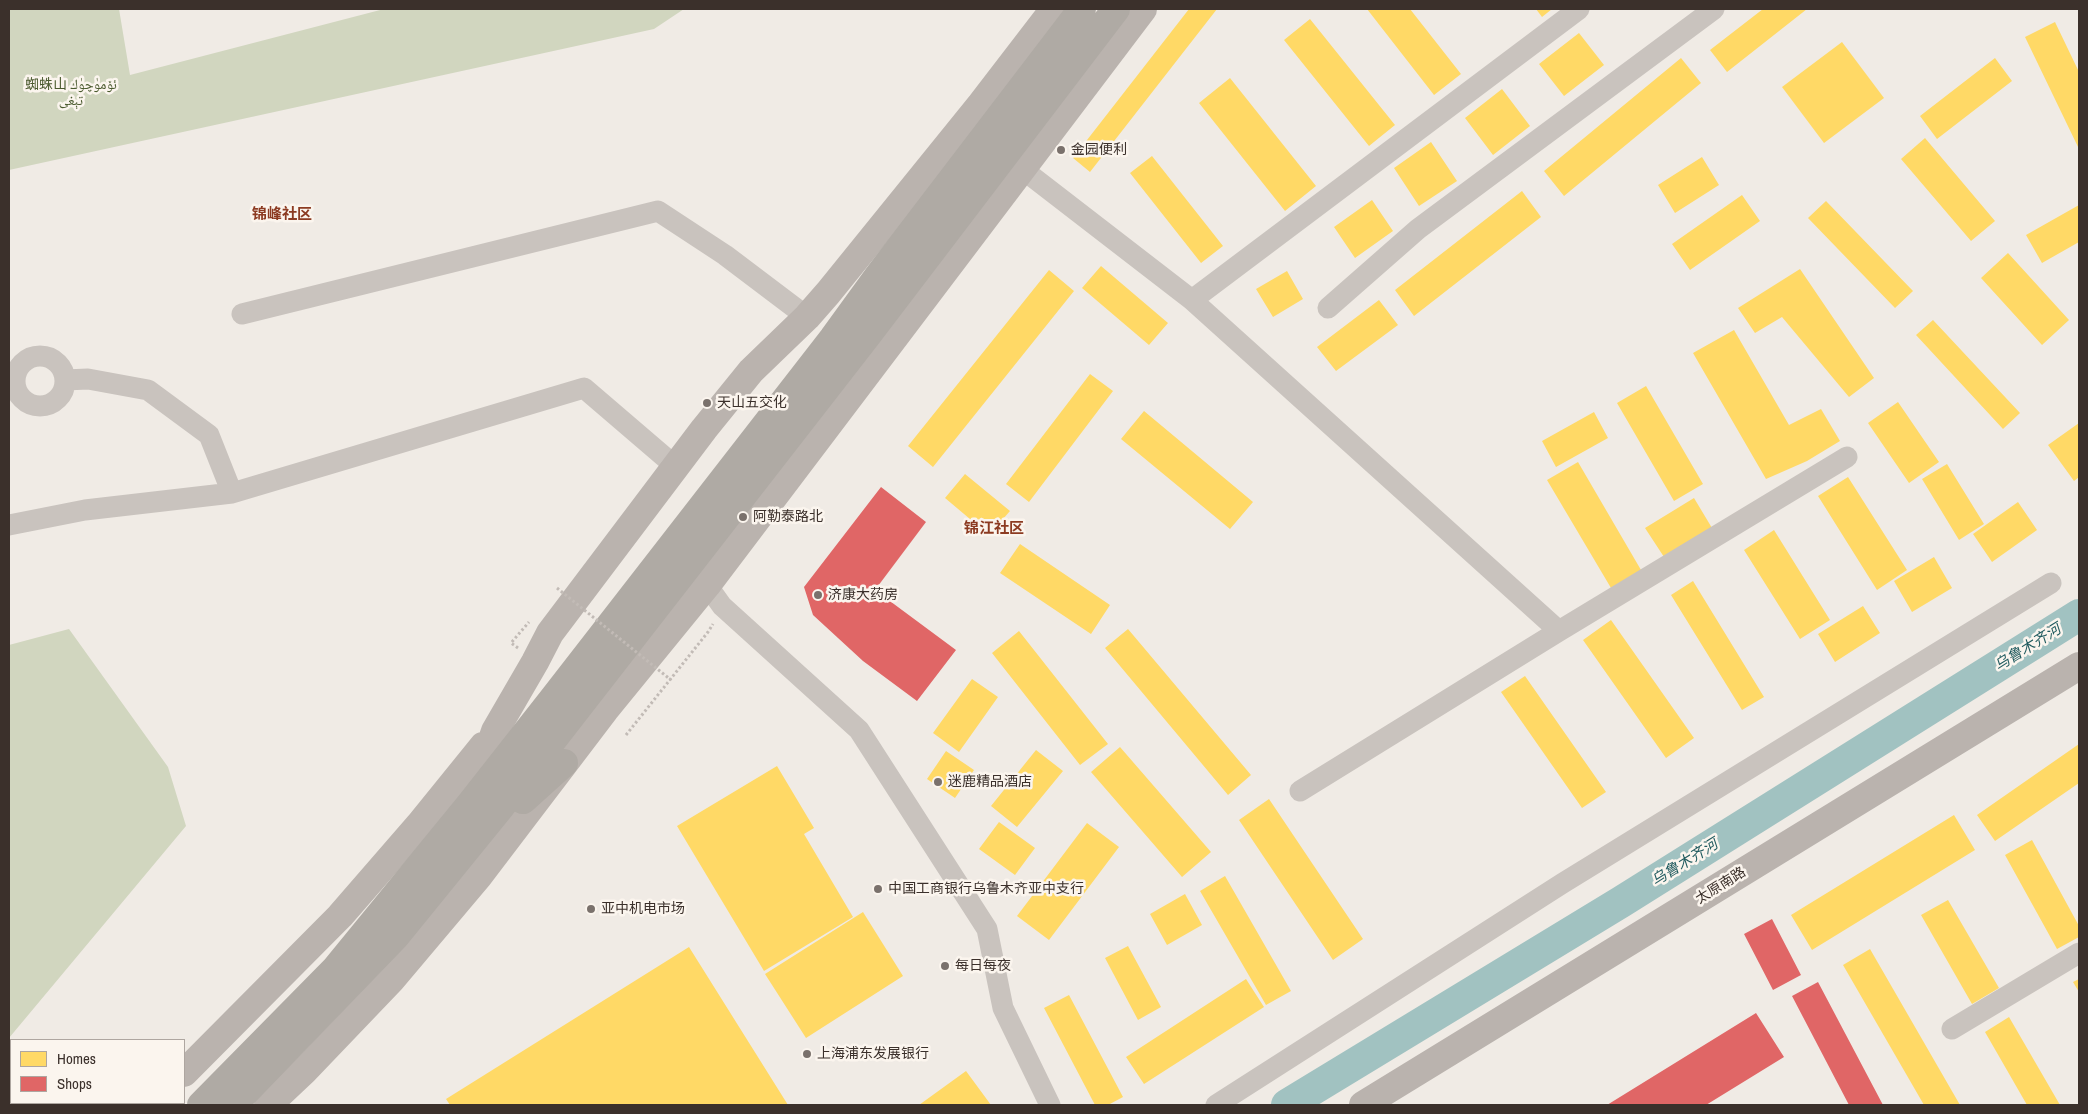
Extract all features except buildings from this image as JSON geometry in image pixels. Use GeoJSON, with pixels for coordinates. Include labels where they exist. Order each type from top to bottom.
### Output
{"type":"FeatureCollection","features":[{"type":"Feature","properties":{"kind":"highway"},"geometry":{"type":"LineString","coordinates":[[233,1105],[269,1054],[335,969],[556,696],[833,338],[878,276],[1082,9]]}},
{"type":"Feature","properties":{"kind":"highway"},"geometry":{"type":"LineString","coordinates":[[201,1105],[269,1054],[396,936],[550,746],[861,344],[1116,9]]}},
{"type":"Feature","properties":{"kind":"highway"},"geometry":{"type":"LineString","coordinates":[[467,849],[564,763]]}},
{"type":"Feature","properties":{"kind":"main road"},"geometry":{"type":"LineString","coordinates":[[185,1072],[340,916],[419,825],[495,731],[550,633],[675,466],[750,371],[808,317],[981,104],[1054,9]]}},
{"type":"Feature","properties":{"kind":"main road"},"geometry":{"type":"LineString","coordinates":[[268,1105],[304,1071],[392,978],[478,877],[564,763],[706,585],[1020,168],[1143,9]]}},
{"type":"Feature","properties":{"kind":"main road","name":"太原南路"},"geometry":{"type":"LineString","coordinates":[[1363,1105],[2079,666]]}},
{"type":"Feature","properties":{"kind":"main road"},"geometry":{"type":"LineString","coordinates":[[1392,1105],[2079,683]]}},
{"type":"Feature","properties":{"kind":"main road"},"geometry":{"type":"LineString","coordinates":[[470,804],[495,731]]}},
{"type":"Feature","properties":{"kind":"street"},"geometry":{"type":"LineString","coordinates":[[1192,300],[1580,9]]}},
{"type":"Feature","properties":{"kind":"street"},"geometry":{"type":"LineString","coordinates":[[1328,308],[1418,229],[1714,9]]}},
{"type":"Feature","properties":{"kind":"street"},"geometry":{"type":"LineString","coordinates":[[1020,168],[1192,300],[1559,631]]}},
{"type":"Feature","properties":{"kind":"street"},"geometry":{"type":"LineString","coordinates":[[242,314],[658,211],[725,255],[808,317]]}},
{"type":"Feature","properties":{"kind":"street"},"geometry":{"type":"LineString","coordinates":[[35,356],[44,356],[59,364],[65,380],[61,395],[55,401],[40,406],[25,402],[20,396],[12,378],[20,365],[35,356]]}},
{"type":"Feature","properties":{"kind":"street"},"geometry":{"type":"LineString","coordinates":[[65,380],[88,379],[148,390],[209,435],[232,493]]}},
{"type":"Feature","properties":{"kind":"street"},"geometry":{"type":"LineString","coordinates":[[9,525],[85,510],[232,493],[584,388],[675,466]]}},
{"type":"Feature","properties":{"kind":"street"},"geometry":{"type":"LineString","coordinates":[[1300,791],[1559,631],[1847,457]]}},
{"type":"Feature","properties":{"kind":"street"},"geometry":{"type":"LineString","coordinates":[[1216,1105],[1563,883],[2051,583]]}},
{"type":"Feature","properties":{"kind":"street"},"geometry":{"type":"LineString","coordinates":[[706,585],[722,606],[858,730],[987,929],[1002,1008],[1050,1105]]}},
{"type":"Feature","properties":{"kind":"street"},"geometry":{"type":"LineString","coordinates":[[1952,1029],[2079,952]]}},
{"type":"Feature","properties":{"kind":"path"},"geometry":{"type":"LineString","coordinates":[[558,588],[671,680]]}},
{"type":"Feature","properties":{"kind":"path"},"geometry":{"type":"LineString","coordinates":[[626,735],[708,632]]}},
{"type":"Feature","properties":{"kind":"green space","name":"蜘蛛山 ئۆمۈچۈك تېغى"},"geometry":{"type":"Polygon","coordinates":[[[9,9],[119,9],[130,75],[384,9],[684,9],[654,29],[9,170],[9,9]]]}},
{"type":"Feature","properties":{"kind":"green space"},"geometry":{"type":"Polygon","coordinates":[[[69,629],[168,767],[186,826],[9,1038],[9,645],[69,629]]]}},
{"type":"Feature","properties":{"kind":"waterway","name":"乌鲁木齐河"},"geometry":{"type":"LineString","coordinates":[[1287,1105],[1621,902],[2079,615]]}},
{"type":"Feature","properties":{"kind":"place","name":"金园便利"},"geometry":{"type":"Point","coordinates":[1061,150]}},
{"type":"Feature","properties":{"kind":"place","name":"天山五交化"},"geometry":{"type":"Point","coordinates":[707,403]}},
{"type":"Feature","properties":{"kind":"place","name":"阿勒泰路北"},"geometry":{"type":"Point","coordinates":[743,517]}},
{"type":"Feature","properties":{"kind":"place","name":"济康大药房"},"geometry":{"type":"Point","coordinates":[818,595]}},
{"type":"Feature","properties":{"kind":"place","name":"迷鹿精品酒店"},"geometry":{"type":"Point","coordinates":[938,782]}},
{"type":"Feature","properties":{"kind":"place","name":"中国工商银行乌鲁木齐亚中支行"},"geometry":{"type":"Point","coordinates":[878,889]}},
{"type":"Feature","properties":{"kind":"place","name":"亚中机电市场"},"geometry":{"type":"Point","coordinates":[591,909]}},
{"type":"Feature","properties":{"kind":"place","name":"每日每夜"},"geometry":{"type":"Point","coordinates":[945,966]}},
{"type":"Feature","properties":{"kind":"place","name":"上海浦东发展银行"},"geometry":{"type":"Point","coordinates":[807,1054]}},
{"type":"Feature","properties":{"kind":"district","name":"锦峰社区"},"geometry":{"type":"Point","coordinates":[282,215]}},
{"type":"Feature","properties":{"kind":"district","name":"锦江社区"},"geometry":{"type":"Point","coordinates":[994,529]}}]}
